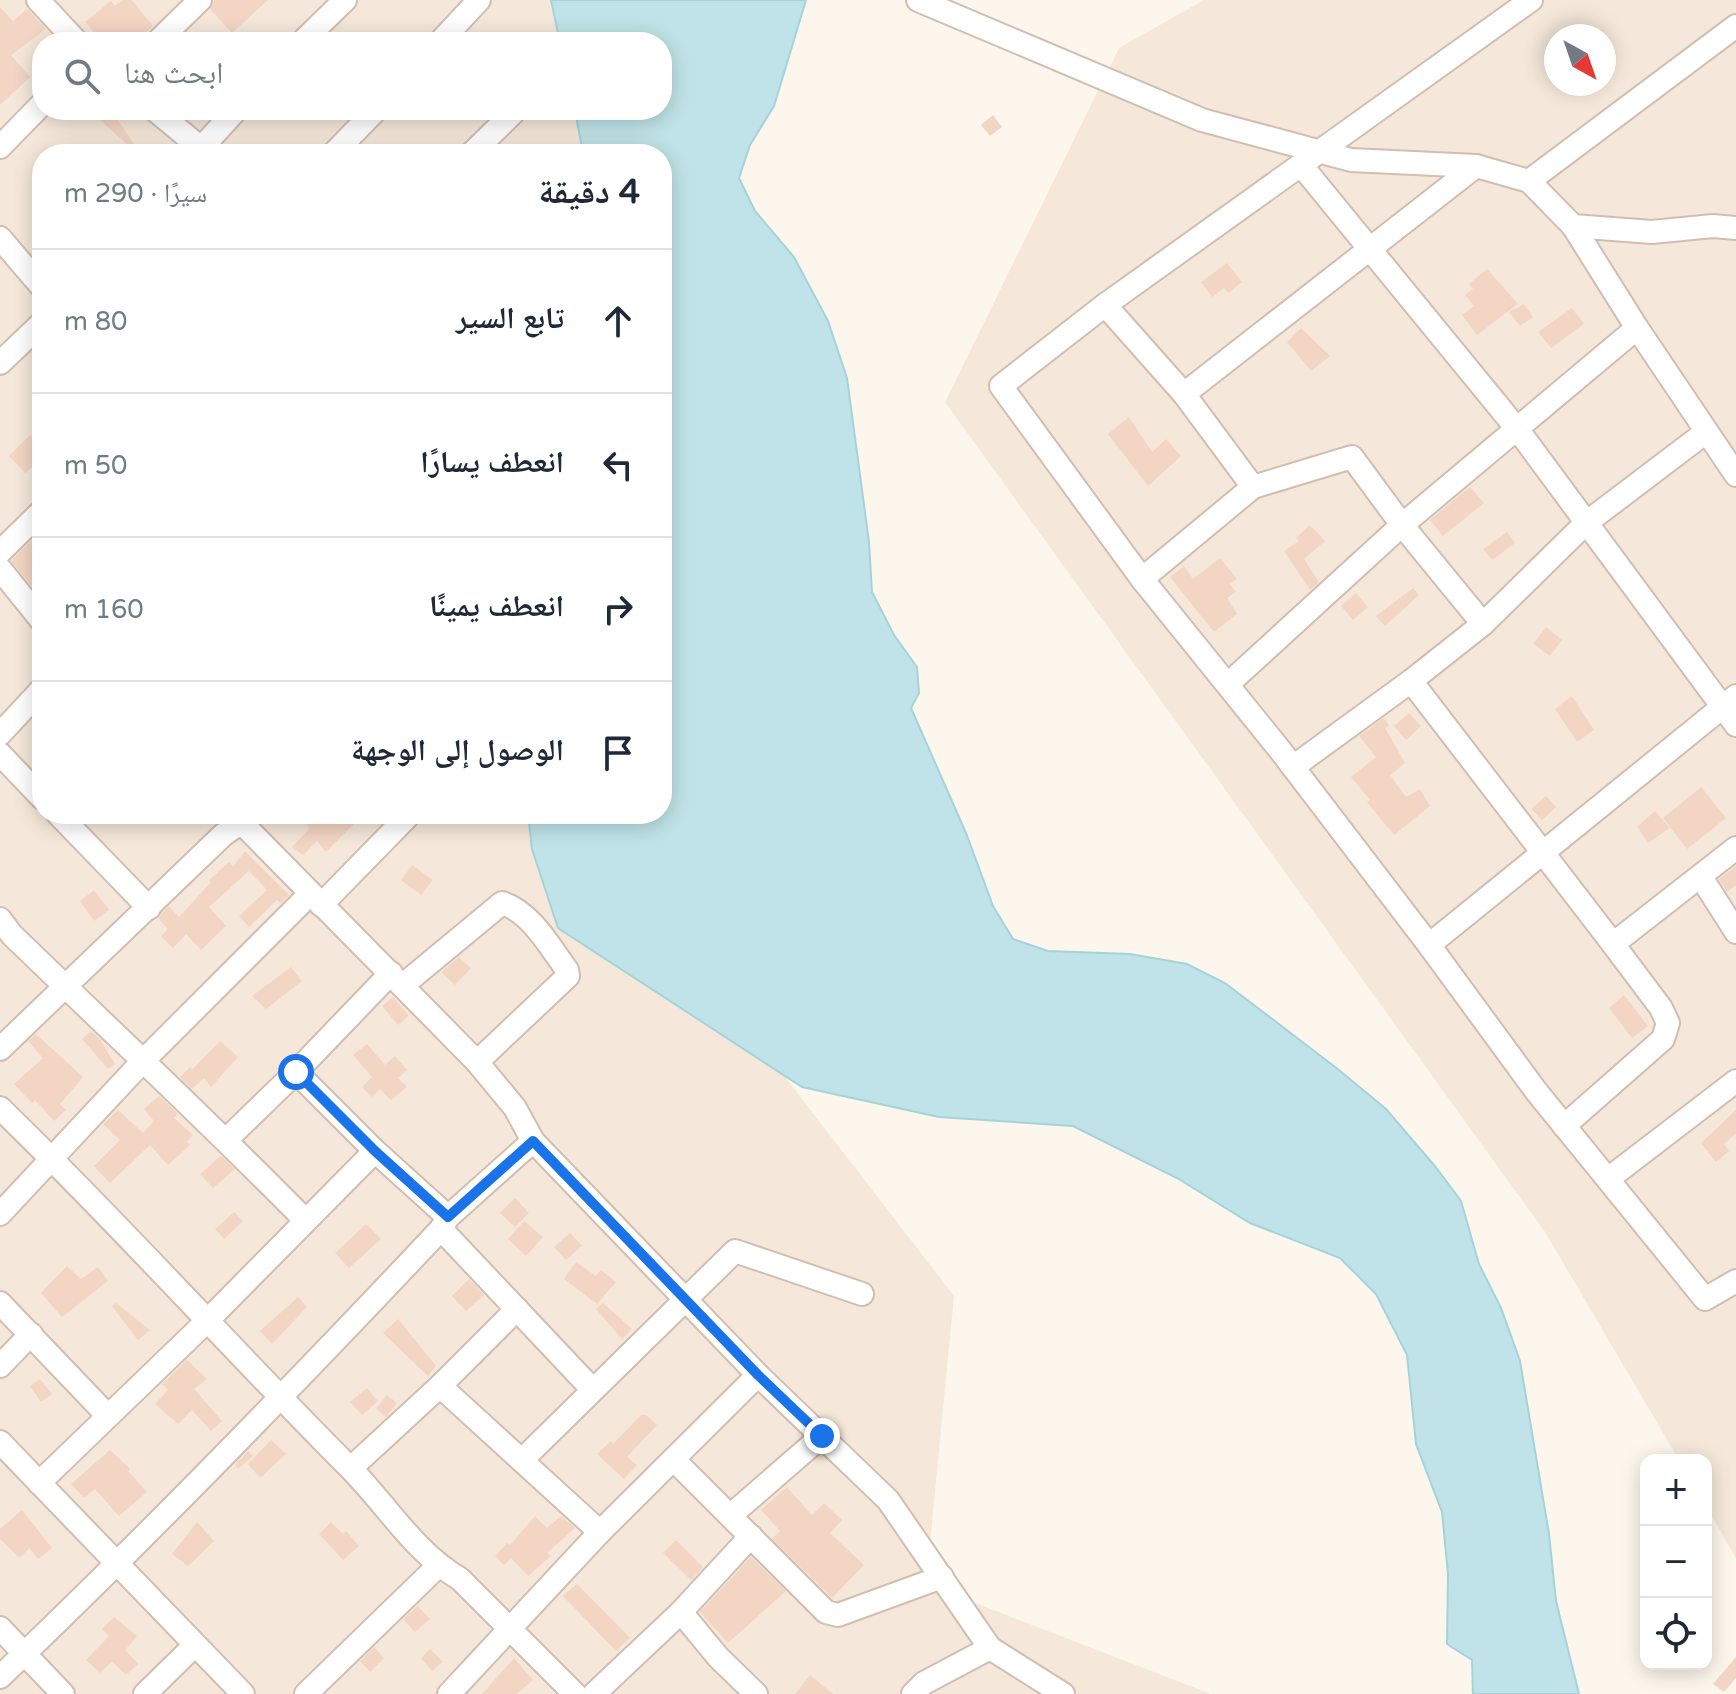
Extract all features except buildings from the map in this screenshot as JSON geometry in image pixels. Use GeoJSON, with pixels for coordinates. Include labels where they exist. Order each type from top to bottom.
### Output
{"type":"FeatureCollection","features":[{"type":"Feature","properties":{"kind":"street"},"geometry":{"type":"LineString","coordinates":[[167,32],[200,0]]}},
{"type":"Feature","properties":{"kind":"street"},"geometry":{"type":"LineString","coordinates":[[312,32],[345,0]]}},
{"type":"Feature","properties":{"kind":"street"},"geometry":{"type":"LineString","coordinates":[[449,32],[479,0]]}},
{"type":"Feature","properties":{"kind":"street"},"geometry":{"type":"LineString","coordinates":[[918,0],[1202,120],[1310,158],[1476,166],[1529,181],[1573,226],[1736,475]]}},
{"type":"Feature","properties":{"kind":"street"},"geometry":{"type":"LineString","coordinates":[[1531,0],[1105,305],[1001,386],[1142,579],[1293,767],[1564,1126],[1705,1299],[1736,1281]]}},
{"type":"Feature","properties":{"kind":"street"},"geometry":{"type":"LineString","coordinates":[[47,3],[69,32]]}},
{"type":"Feature","properties":{"kind":"street"},"geometry":{"type":"LineString","coordinates":[[1529,181],[1736,26]]}},
{"type":"Feature","properties":{"kind":"street"},"geometry":{"type":"LineString","coordinates":[[0,147],[32,114]]}},
{"type":"Feature","properties":{"kind":"street"},"geometry":{"type":"LineString","coordinates":[[166,120],[192,144]]}},
{"type":"Feature","properties":{"kind":"street"},"geometry":{"type":"LineString","coordinates":[[208,144],[228,120]]}},
{"type":"Feature","properties":{"kind":"street"},"geometry":{"type":"LineString","coordinates":[[343,144],[366,120]]}},
{"type":"Feature","properties":{"kind":"street"},"geometry":{"type":"LineString","coordinates":[[485,144],[507,120]]}},
{"type":"Feature","properties":{"kind":"street"},"geometry":{"type":"LineString","coordinates":[[1310,158],[1371,248],[1518,430],[1586,523],[1729,701],[1736,725]]}},
{"type":"Feature","properties":{"kind":"street"},"geometry":{"type":"LineString","coordinates":[[1184,394],[1476,166]]}},
{"type":"Feature","properties":{"kind":"street"},"geometry":{"type":"LineString","coordinates":[[1573,226],[1652,232],[1713,226],[1736,228]]}},
{"type":"Feature","properties":{"kind":"street"},"geometry":{"type":"LineString","coordinates":[[0,238],[32,275]]}},
{"type":"Feature","properties":{"kind":"street"},"geometry":{"type":"LineString","coordinates":[[1105,305],[1184,394],[1253,487]]}},
{"type":"Feature","properties":{"kind":"street"},"geometry":{"type":"LineString","coordinates":[[1228,684],[1402,525],[1637,328]]}},
{"type":"Feature","properties":{"kind":"street"},"geometry":{"type":"LineString","coordinates":[[0,363],[32,333]]}},
{"type":"Feature","properties":{"kind":"street"},"geometry":{"type":"LineString","coordinates":[[1293,767],[1483,624],[1586,523],[1706,432]]}},
{"type":"Feature","properties":{"kind":"street"},"geometry":{"type":"LineString","coordinates":[[1142,579],[1253,487],[1352,457],[1402,525],[1483,624]]}},
{"type":"Feature","properties":{"kind":"street"},"geometry":{"type":"LineString","coordinates":[[0,552],[32,521]]}},
{"type":"Feature","properties":{"kind":"street"},"geometry":{"type":"LineString","coordinates":[[0,569],[32,605]]}},
{"type":"Feature","properties":{"kind":"street"},"geometry":{"type":"LineString","coordinates":[[1411,681],[1613,944],[1661,1008],[1668,1023],[1663,1039],[1564,1126]]}},
{"type":"Feature","properties":{"kind":"street"},"geometry":{"type":"LineString","coordinates":[[0,734],[32,700]]}},
{"type":"Feature","properties":{"kind":"street"},"geometry":{"type":"LineString","coordinates":[[1429,945],[1729,701]]}},
{"type":"Feature","properties":{"kind":"street"},"geometry":{"type":"LineString","coordinates":[[0,754],[32,788]]}},
{"type":"Feature","properties":{"kind":"street"},"geometry":{"type":"LineString","coordinates":[[68,824],[149,908]]}},
{"type":"Feature","properties":{"kind":"street"},"geometry":{"type":"LineString","coordinates":[[0,1049],[235,824]]}},
{"type":"Feature","properties":{"kind":"street"},"geometry":{"type":"LineString","coordinates":[[249,824],[316,899],[477,1062],[515,1108],[533,1141],[758,1375],[888,1500],[990,1648],[1063,1694]]}},
{"type":"Feature","properties":{"kind":"street"},"geometry":{"type":"LineString","coordinates":[[0,1214],[142,1062],[399,824]]}},
{"type":"Feature","properties":{"kind":"street"},"geometry":{"type":"LineString","coordinates":[[1613,944],[1736,848]]}},
{"type":"Feature","properties":{"kind":"street"},"geometry":{"type":"LineString","coordinates":[[1701,877],[1736,932]]}},
{"type":"Feature","properties":{"kind":"street"},"geometry":{"type":"LineString","coordinates":[[226,1140],[397,979],[502,903],[509,905],[534,926],[567,970],[568,976],[477,1062]]}},
{"type":"Feature","properties":{"kind":"street"},"geometry":{"type":"LineString","coordinates":[[4,934],[65,986],[305,1220]]}},
{"type":"Feature","properties":{"kind":"street"},"geometry":{"type":"LineString","coordinates":[[296,1072],[445,1223],[517,1309],[592,1389]]}},
{"type":"Feature","properties":{"kind":"street"},"geometry":{"type":"LineString","coordinates":[[1608,1179],[1736,1081]]}},
{"type":"Feature","properties":{"kind":"street"},"geometry":{"type":"LineString","coordinates":[[1,1110],[52,1158],[351,1468],[404,1532],[438,1566],[460,1579],[575,1694]]}},
{"type":"Feature","properties":{"kind":"street"},"geometry":{"type":"LineString","coordinates":[[0,1677],[282,1398],[445,1223],[533,1141]]}},
{"type":"Feature","properties":{"kind":"street"},"geometry":{"type":"LineString","coordinates":[[39,1483],[208,1320],[375,1151]]}},
{"type":"Feature","properties":{"kind":"street"},"geometry":{"type":"LineString","coordinates":[[522,1460],[735,1251],[862,1294]]}},
{"type":"Feature","properties":{"kind":"street"},"geometry":{"type":"LineString","coordinates":[[0,1303],[107,1415]]}},
{"type":"Feature","properties":{"kind":"street"},"geometry":{"type":"LineString","coordinates":[[351,1468],[517,1309]]}},
{"type":"Feature","properties":{"kind":"street"},"geometry":{"type":"LineString","coordinates":[[0,1366],[31,1334]]}},
{"type":"Feature","properties":{"kind":"street"},"geometry":{"type":"LineString","coordinates":[[449,1694],[509,1626],[600,1532],[758,1375]]}},
{"type":"Feature","properties":{"kind":"street"},"geometry":{"type":"LineString","coordinates":[[440,1386],[600,1532]]}},
{"type":"Feature","properties":{"kind":"street"},"geometry":{"type":"LineString","coordinates":[[731,1515],[822,1436]]}},
{"type":"Feature","properties":{"kind":"street"},"geometry":{"type":"LineString","coordinates":[[0,1442],[243,1694]]}},
{"type":"Feature","properties":{"kind":"street"},"geometry":{"type":"LineString","coordinates":[[674,1460],[826,1612],[838,1615],[942,1577]]}},
{"type":"Feature","properties":{"kind":"street"},"geometry":{"type":"LineString","coordinates":[[594,1694],[681,1612],[751,1536]]}},
{"type":"Feature","properties":{"kind":"street"},"geometry":{"type":"LineString","coordinates":[[306,1694],[438,1566]]}},
{"type":"Feature","properties":{"kind":"street"},"geometry":{"type":"LineString","coordinates":[[681,1612],[718,1657],[756,1694]]}},
{"type":"Feature","properties":{"kind":"street"},"geometry":{"type":"LineString","coordinates":[[0,1628],[63,1694]]}},
{"type":"Feature","properties":{"kind":"street"},"geometry":{"type":"LineString","coordinates":[[145,1694],[195,1645]]}},
{"type":"Feature","properties":{"kind":"street"},"geometry":{"type":"LineString","coordinates":[[913,1694],[924,1683],[990,1648]]}},
{"type":"Feature","properties":{"kind":"shaded area"},"geometry":{"type":"Polygon","coordinates":[[[0,0],[565,0],[577,32],[32,32],[32,120],[607,120],[608,144],[32,144],[32,824],[665,824],[738,1016],[954,1296],[926,1584],[1211,1694],[0,1694],[0,0]]]}},
{"type":"Feature","properties":{"kind":"shaded area"},"geometry":{"type":"Polygon","coordinates":[[[1204,0],[1736,0],[1736,1558],[1712,1516],[1712,1454],[1675,1454],[1545,1232],[945,402],[1119,48],[1204,0]]]}},
{"type":"Feature","properties":{"kind":"water"},"geometry":{"type":"Polygon","coordinates":[[[551,0],[806,0],[774,106],[750,145],[739,178],[755,211],[794,257],[828,321],[847,378],[869,542],[872,592],[894,635],[917,667],[919,693],[911,708],[966,833],[993,906],[1013,939],[1048,951],[1130,954],[1187,964],[1225,983],[1386,1109],[1461,1201],[1479,1264],[1501,1308],[1520,1361],[1549,1534],[1556,1601],[1579,1694],[1473,1694],[1472,1660],[1447,1644],[1448,1574],[1442,1512],[1416,1444],[1407,1355],[1376,1294],[1340,1258],[1250,1223],[1177,1178],[1073,1126],[939,1117],[802,1087],[558,928],[532,849],[529,824],[672,824],[672,144],[581,144],[577,120],[672,120],[672,32],[558,32],[551,0]]]}},
{"type":"Feature","properties":{"kind":"route"},"geometry":{"type":"LineString","coordinates":[[296,1072],[375,1151],[448,1217],[533,1141],[758,1375],[822,1436]]}}]}
